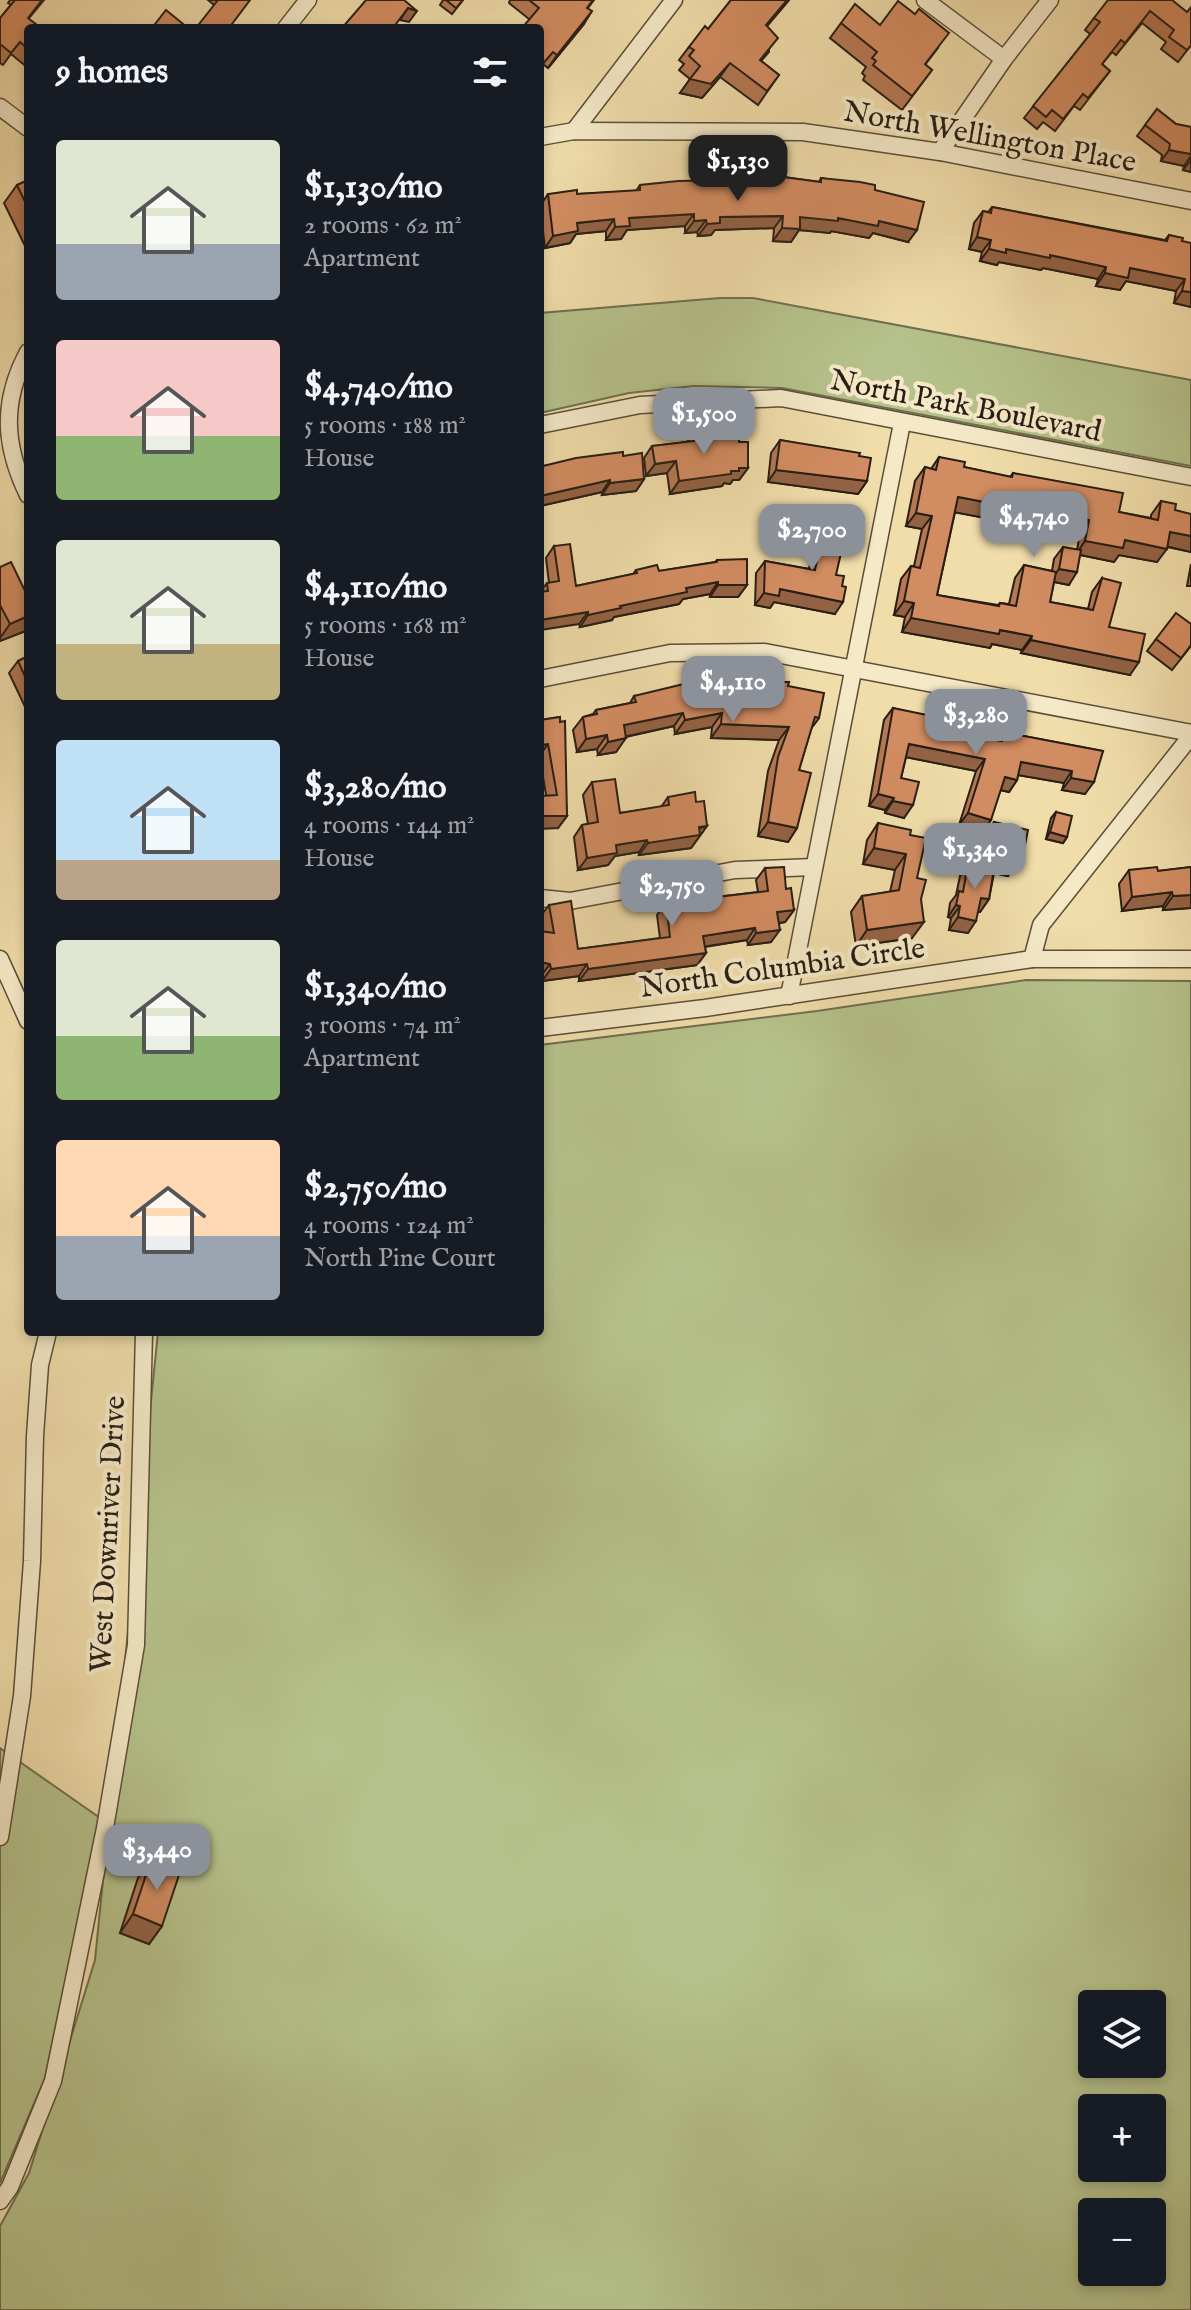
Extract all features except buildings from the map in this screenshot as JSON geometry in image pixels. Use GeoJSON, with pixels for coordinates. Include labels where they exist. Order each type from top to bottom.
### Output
{"type":"FeatureCollection","features":[{"type":"Feature","properties":{"kind":"street"},"geometry":{"type":"LineString","coordinates":[[289,24],[308,0]]}},
{"type":"Feature","properties":{"kind":"street"},"geometry":{"type":"LineString","coordinates":[[574,131],[674,0]]}},
{"type":"Feature","properties":{"kind":"street"},"geometry":{"type":"LineString","coordinates":[[925,0],[1004,59]]}},
{"type":"Feature","properties":{"kind":"street"},"geometry":{"type":"LineString","coordinates":[[940,152],[1004,59],[1050,0]]}},
{"type":"Feature","properties":{"kind":"street"},"geometry":{"type":"LineString","coordinates":[[0,107],[24,125]]}},
{"type":"Feature","properties":{"kind":"street","name":"North Wellington Place"},"geometry":{"type":"LineString","coordinates":[[544,136],[574,131],[803,132],[940,152],[1191,201]]}},
{"type":"Feature","properties":{"kind":"street"},"geometry":{"type":"LineString","coordinates":[[22,468],[8,434],[9,401],[24,362]]}},
{"type":"Feature","properties":{"kind":"street","name":"North Park Boulevard"},"geometry":{"type":"LineString","coordinates":[[544,424],[640,405],[781,398],[1191,477]]}},
{"type":"Feature","properties":{"kind":"street"},"geometry":{"type":"LineString","coordinates":[[789,996],[902,423]]}},
{"type":"Feature","properties":{"kind":"street"},"geometry":{"type":"LineString","coordinates":[[544,678],[670,653],[765,652],[856,667],[1191,734],[1041,925],[1032,959]]}},
{"type":"Feature","properties":{"kind":"street"},"geometry":{"type":"LineString","coordinates":[[544,898],[570,901],[735,870],[814,867]]}},
{"type":"Feature","properties":{"kind":"street"},"geometry":{"type":"LineString","coordinates":[[0,959],[24,1012]]}},
{"type":"Feature","properties":{"kind":"street","name":"North Columbia Circle"},"geometry":{"type":"LineString","coordinates":[[544,1027],[789,996],[1032,959],[1191,959]]}},
{"type":"Feature","properties":{"kind":"street"},"geometry":{"type":"LineString","coordinates":[[0,1837],[22,1696],[32,1561],[35,1436],[40,1365],[47,1336]]}},
{"type":"Feature","properties":{"kind":"street","name":"West Downriver Drive"},"geometry":{"type":"LineString","coordinates":[[3,2193],[53,2081],[105,1828],[136,1645],[144,1336]]}},
{"type":"Feature","properties":{"kind":"green space"},"geometry":{"type":"Polygon","coordinates":[[[753,298],[1191,380],[1191,466],[782,388],[694,386],[629,393],[544,412],[544,313],[753,298]]]}},
{"type":"Feature","properties":{"kind":"green space"},"geometry":{"type":"Polygon","coordinates":[[[1026,980],[1191,981],[1191,2310],[0,2310],[0,2226],[29,2173],[95,1960],[158,1336],[544,1336],[544,1045],[817,1011],[1026,980]]]}},
{"type":"Feature","properties":{"kind":"green space"},"geometry":{"type":"Polygon","coordinates":[[[0,1748],[100,1818],[45,2078],[0,2183],[0,1748]]]}}]}
